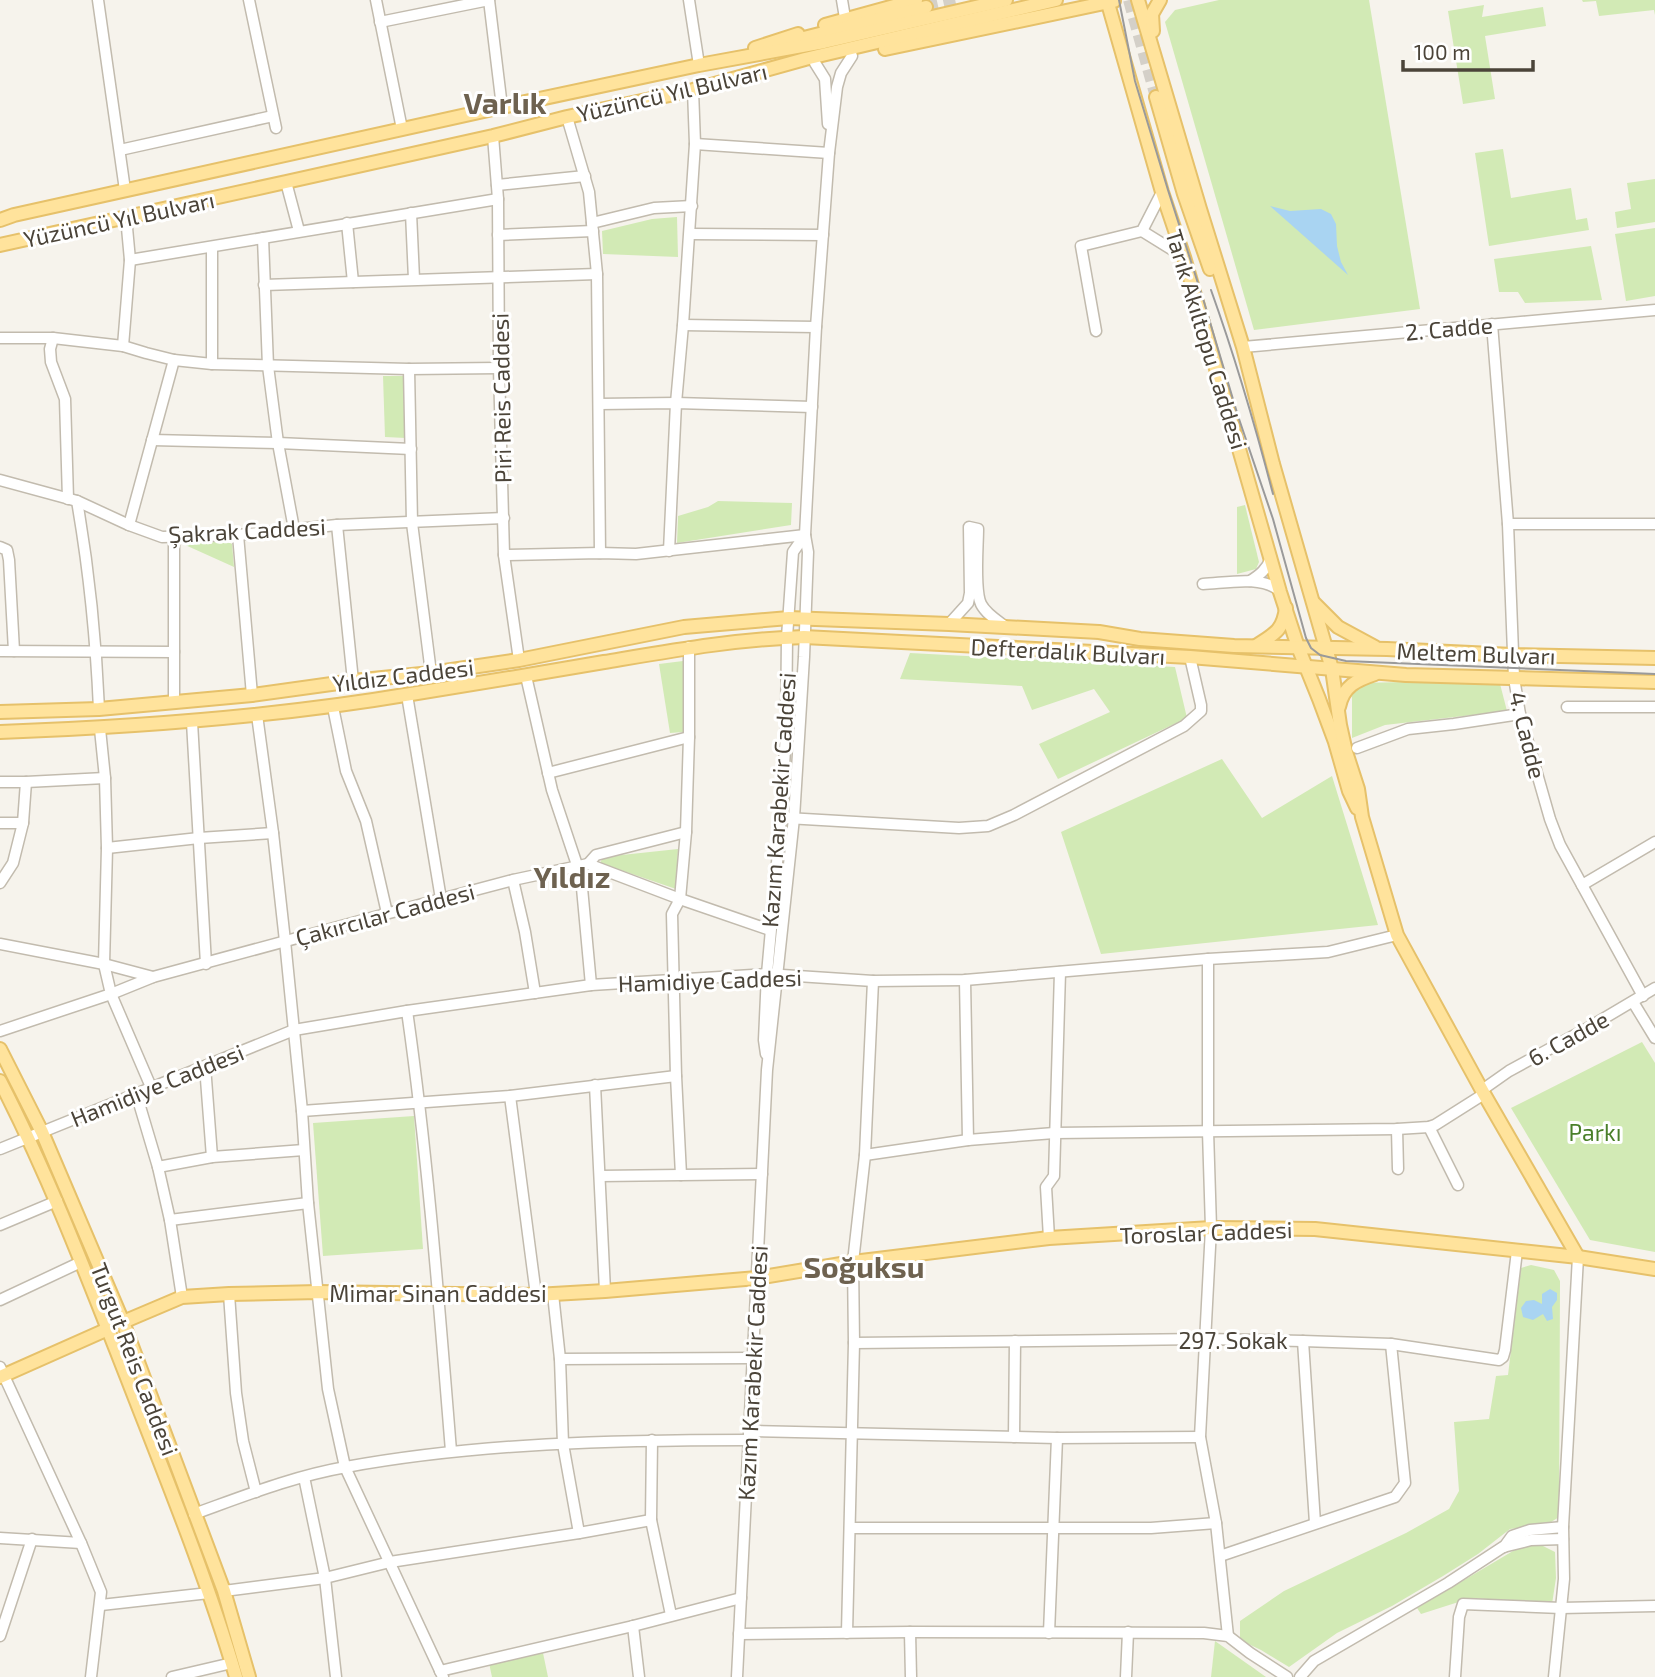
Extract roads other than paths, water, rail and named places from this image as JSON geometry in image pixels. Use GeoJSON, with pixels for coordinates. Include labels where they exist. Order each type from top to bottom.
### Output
{"type":"FeatureCollection","features":[{"type":"Feature","properties":{"kind":"main road","name":"Yüzüncü Yıl Bulvarı"},"geometry":{"type":"LineString","coordinates":[[0,220],[502,107],[714,62],[824,43],[1006,0]]}},
{"type":"Feature","properties":{"kind":"main road","name":"Yüzüncü Yıl Bulvarı"},"geometry":{"type":"LineString","coordinates":[[0,245],[693,90],[805,59],[1056,0]]}},
{"type":"Feature","properties":{"kind":"main road","name":"Tarık Akıltopu Caddesi"},"geometry":{"type":"LineString","coordinates":[[1138,0],[1243,347],[1273,464],[1332,669],[1338,714],[1358,789],[1362,817]]}},
{"type":"Feature","properties":{"kind":"main road"},"geometry":{"type":"LineString","coordinates":[[1155,60],[1152,19],[1160,0]]}},
{"type":"Feature","properties":{"kind":"main road"},"geometry":{"type":"LineString","coordinates":[[720,82],[1110,1]]}},
{"type":"Feature","properties":{"kind":"main road","name":"Tarık Akıltopu Caddesi"},"geometry":{"type":"LineString","coordinates":[[1110,1],[1116,32],[1162,192],[1184,257],[1280,592],[1335,742],[1349,791],[1362,817]]}},
{"type":"Feature","properties":{"kind":"main road"},"geometry":{"type":"LineString","coordinates":[[714,62],[845,18],[921,4]]}},
{"type":"Feature","properties":{"kind":"main road"},"geometry":{"type":"LineString","coordinates":[[714,62],[921,4]]}},
{"type":"Feature","properties":{"kind":"main road"},"geometry":{"type":"LineString","coordinates":[[1077,9],[1100,12],[1108,18],[1116,32]]}},
{"type":"Feature","properties":{"kind":"main road"},"geometry":{"type":"LineString","coordinates":[[1156,97],[1197,232],[1211,270],[1234,316]]}},
{"type":"Feature","properties":{"kind":"main road"},"geometry":{"type":"LineString","coordinates":[[1311,600],[1338,627],[1378,649]]}},
{"type":"Feature","properties":{"kind":"main road"},"geometry":{"type":"LineString","coordinates":[[1255,646],[1278,631],[1286,607]]}},
{"type":"Feature","properties":{"kind":"main road","name":"Yıldız Caddesi"},"geometry":{"type":"LineString","coordinates":[[0,712],[99,709],[252,695],[519,660],[684,627],[789,618],[804,620]]}},
{"type":"Feature","properties":{"kind":"main road","name":"Defterdalık Bulvarı"},"geometry":{"type":"LineString","coordinates":[[804,620],[1099,632],[1140,639],[1298,647]]}},
{"type":"Feature","properties":{"kind":"main road","name":"Yıldız Caddesi"},"geometry":{"type":"LineString","coordinates":[[0,732],[100,729],[333,707],[689,647],[804,637]]}},
{"type":"Feature","properties":{"kind":"main road","name":"Defterdalık Bulvarı"},"geometry":{"type":"LineString","coordinates":[[804,637],[1190,657],[1332,669]]}},
{"type":"Feature","properties":{"kind":"main road","name":"Meltem Bulvarı"},"geometry":{"type":"LineString","coordinates":[[1298,647],[1655,658]]}},
{"type":"Feature","properties":{"kind":"main road"},"geometry":{"type":"LineString","coordinates":[[1264,663],[1297,674],[1314,685]]}},
{"type":"Feature","properties":{"kind":"main road","name":"Meltem Bulvarı"},"geometry":{"type":"LineString","coordinates":[[1332,669],[1379,673],[1655,682]]}},
{"type":"Feature","properties":{"kind":"main road"},"geometry":{"type":"LineString","coordinates":[[1338,714],[1341,700],[1353,682],[1379,673]]}},
{"type":"Feature","properties":{"kind":"main road"},"geometry":{"type":"LineString","coordinates":[[1362,817],[1398,935],[1483,1092],[1578,1257]]}},
{"type":"Feature","properties":{"kind":"main road","name":"Turgut Reis Caddesi"},"geometry":{"type":"LineString","coordinates":[[0,1049],[41,1132],[123,1322],[224,1591],[249,1677]]}},
{"type":"Feature","properties":{"kind":"main road","name":"Turgut Reis Caddesi"},"geometry":{"type":"LineString","coordinates":[[0,1081],[29,1136],[108,1329],[209,1593],[236,1677]]}},
{"type":"Feature","properties":{"kind":"main road","name":"Toroslar Caddesi"},"geometry":{"type":"LineString","coordinates":[[757,1278],[853,1262],[1049,1238],[1211,1228],[1315,1229],[1578,1257],[1655,1269]]}},
{"type":"Feature","properties":{"kind":"main road","name":"Mimar Sinan Caddesi"},"geometry":{"type":"LineString","coordinates":[[123,1322],[182,1297],[318,1292],[536,1295],[757,1278]]}},
{"type":"Feature","properties":{"kind":"main road"},"geometry":{"type":"LineString","coordinates":[[1,1373],[108,1329]]}},
{"type":"Feature","properties":{"kind":"street"},"geometry":{"type":"LineString","coordinates":[[98,0],[125,190]]}},
{"type":"Feature","properties":{"kind":"street"},"geometry":{"type":"LineString","coordinates":[[249,0],[276,128]]}},
{"type":"Feature","properties":{"kind":"street"},"geometry":{"type":"LineString","coordinates":[[376,0],[402,129]]}},
{"type":"Feature","properties":{"kind":"street"},"geometry":{"type":"LineString","coordinates":[[380,22],[489,0],[502,107]]}},
{"type":"Feature","properties":{"kind":"street"},"geometry":{"type":"LineString","coordinates":[[689,0],[699,65]]}},
{"type":"Feature","properties":{"kind":"street"},"geometry":{"type":"LineString","coordinates":[[842,0],[845,18]]}},
{"type":"Feature","properties":{"kind":"street"},"geometry":{"type":"LineString","coordinates":[[829,153],[837,87],[841,73],[852,56]]}},
{"type":"Feature","properties":{"kind":"street"},"geometry":{"type":"LineString","coordinates":[[815,63],[825,79],[829,153]]}},
{"type":"Feature","properties":{"kind":"street"},"geometry":{"type":"LineString","coordinates":[[669,551],[676,403],[692,205],[695,144],[693,90]]}},
{"type":"Feature","properties":{"kind":"street"},"geometry":{"type":"LineString","coordinates":[[120,150],[273,116]]}},
{"type":"Feature","properties":{"kind":"street"},"geometry":{"type":"LineString","coordinates":[[567,117],[589,192],[597,274],[600,552]]}},
{"type":"Feature","properties":{"kind":"street","name":"Piri Reis Caddesi"},"geometry":{"type":"LineString","coordinates":[[493,136],[498,199],[499,368],[505,555],[519,660]]}},
{"type":"Feature","properties":{"kind":"street"},"geometry":{"type":"LineString","coordinates":[[695,144],[829,153]]}},
{"type":"Feature","properties":{"kind":"street","name":"Kazım Karabekir Caddesi"},"geometry":{"type":"LineString","coordinates":[[737,1677],[768,1070],[793,818],[804,657],[808,552],[805,535],[811,407],[829,153]]}},
{"type":"Feature","properties":{"kind":"street"},"geometry":{"type":"LineString","coordinates":[[497,185],[585,176]]}},
{"type":"Feature","properties":{"kind":"street"},"geometry":{"type":"LineString","coordinates":[[286,183],[299,231]]}},
{"type":"Feature","properties":{"kind":"street"},"geometry":{"type":"LineString","coordinates":[[1142,232],[1162,192]]}},
{"type":"Feature","properties":{"kind":"street"},"geometry":{"type":"LineString","coordinates":[[130,260],[498,199]]}},
{"type":"Feature","properties":{"kind":"street"},"geometry":{"type":"LineString","coordinates":[[498,235],[593,227],[654,208],[692,205]]}},
{"type":"Feature","properties":{"kind":"street"},"geometry":{"type":"LineString","coordinates":[[411,213],[414,279]]}},
{"type":"Feature","properties":{"kind":"street"},"geometry":{"type":"LineString","coordinates":[[123,346],[130,260],[126,217]]}},
{"type":"Feature","properties":{"kind":"street"},"geometry":{"type":"LineString","coordinates":[[347,223],[353,282]]}},
{"type":"Feature","properties":{"kind":"street"},"geometry":{"type":"LineString","coordinates":[[1096,331],[1081,246],[1142,232],[1184,257]]}},
{"type":"Feature","properties":{"kind":"street"},"geometry":{"type":"LineString","coordinates":[[690,234],[823,235]]}},
{"type":"Feature","properties":{"kind":"street"},"geometry":{"type":"LineString","coordinates":[[263,238],[268,366],[278,443],[294,529]]}},
{"type":"Feature","properties":{"kind":"street"},"geometry":{"type":"LineString","coordinates":[[212,247],[212,363]]}},
{"type":"Feature","properties":{"kind":"street"},"geometry":{"type":"LineString","coordinates":[[264,285],[597,274]]}},
{"type":"Feature","properties":{"kind":"street","name":"2. Cadde"},"geometry":{"type":"LineString","coordinates":[[1243,347],[1655,310]]}},
{"type":"Feature","properties":{"kind":"street","name":"4. Cadde"},"geometry":{"type":"LineString","coordinates":[[1492,324],[1507,524],[1514,678],[1520,714],[1550,820],[1560,845],[1643,996]]}},
{"type":"Feature","properties":{"kind":"street"},"geometry":{"type":"LineString","coordinates":[[684,325],[816,327]]}},
{"type":"Feature","properties":{"kind":"street"},"geometry":{"type":"LineString","coordinates":[[0,338],[53,338],[123,346],[174,360],[212,363],[410,369],[499,368]]}},
{"type":"Feature","properties":{"kind":"street"},"geometry":{"type":"LineString","coordinates":[[53,338],[51,362],[65,399],[73,500],[84,541],[96,650],[99,709]]}},
{"type":"Feature","properties":{"kind":"street"},"geometry":{"type":"LineString","coordinates":[[129,525],[174,360]]}},
{"type":"Feature","properties":{"kind":"street"},"geometry":{"type":"LineString","coordinates":[[410,369],[412,523],[431,673]]}},
{"type":"Feature","properties":{"kind":"street"},"geometry":{"type":"LineString","coordinates":[[599,404],[811,407]]}},
{"type":"Feature","properties":{"kind":"street"},"geometry":{"type":"LineString","coordinates":[[152,440],[411,449]]}},
{"type":"Feature","properties":{"kind":"street","name":"Şakrak Caddesi"},"geometry":{"type":"LineString","coordinates":[[0,481],[73,500],[162,537],[238,535],[337,525],[504,518]]}},
{"type":"Feature","properties":{"kind":"street"},"geometry":{"type":"LineString","coordinates":[[1507,524],[1655,524]]}},
{"type":"Feature","properties":{"kind":"street"},"geometry":{"type":"LineString","coordinates":[[337,525],[353,681]]}},
{"type":"Feature","properties":{"kind":"street"},"geometry":{"type":"LineString","coordinates":[[949,624],[968,603],[969,527],[978,529],[978,593],[981,604],[1007,628]]}},
{"type":"Feature","properties":{"kind":"street"},"geometry":{"type":"LineString","coordinates":[[238,535],[252,695]]}},
{"type":"Feature","properties":{"kind":"street"},"geometry":{"type":"LineString","coordinates":[[505,555],[600,552],[636,554],[805,535]]}},
{"type":"Feature","properties":{"kind":"street","name":"Kazım Karabekir Caddesi"},"geometry":{"type":"LineString","coordinates":[[768,1070],[764,1040],[786,732],[787,637],[793,552],[805,535]]}},
{"type":"Feature","properties":{"kind":"street"},"geometry":{"type":"LineString","coordinates":[[174,536],[174,702]]}},
{"type":"Feature","properties":{"kind":"street"},"geometry":{"type":"LineString","coordinates":[[0,547],[7,550],[9,560],[13,651]]}},
{"type":"Feature","properties":{"kind":"street"},"geometry":{"type":"LineString","coordinates":[[1250,581],[1262,573],[1271,557]]}},
{"type":"Feature","properties":{"kind":"street"},"geometry":{"type":"LineString","coordinates":[[1203,584],[1250,581],[1274,586],[1280,592]]}},
{"type":"Feature","properties":{"kind":"street"},"geometry":{"type":"LineString","coordinates":[[681,1175],[672,914],[680,899],[686,832],[689,647]]}},
{"type":"Feature","properties":{"kind":"street"},"geometry":{"type":"LineString","coordinates":[[0,651],[174,652]]}},
{"type":"Feature","properties":{"kind":"street"},"geometry":{"type":"LineString","coordinates":[[780,818],[959,828],[988,826],[1184,726],[1201,711],[1190,657]]}},
{"type":"Feature","properties":{"kind":"street"},"geometry":{"type":"LineString","coordinates":[[526,676],[552,790],[582,865],[591,985]]}},
{"type":"Feature","properties":{"kind":"street"},"geometry":{"type":"LineString","coordinates":[[407,695],[441,899]]}},
{"type":"Feature","properties":{"kind":"street"},"geometry":{"type":"LineString","coordinates":[[1567,706],[1655,707]]}},
{"type":"Feature","properties":{"kind":"street"},"geometry":{"type":"LineString","coordinates":[[333,707],[346,771],[366,821],[387,913]]}},
{"type":"Feature","properties":{"kind":"street"},"geometry":{"type":"LineString","coordinates":[[1357,748],[1408,729],[1520,714]]}},
{"type":"Feature","properties":{"kind":"street"},"geometry":{"type":"LineString","coordinates":[[257,715],[285,941],[308,1203],[328,1389],[345,1467],[442,1674],[741,1598]]}},
{"type":"Feature","properties":{"kind":"street"},"geometry":{"type":"LineString","coordinates":[[192,722],[206,964]]}},
{"type":"Feature","properties":{"kind":"street"},"geometry":{"type":"LineString","coordinates":[[100,729],[105,778],[107,848],[104,964],[111,994],[151,1087]]}},
{"type":"Feature","properties":{"kind":"street"},"geometry":{"type":"LineString","coordinates":[[548,772],[689,737]]}},
{"type":"Feature","properties":{"kind":"street"},"geometry":{"type":"LineString","coordinates":[[0,782],[105,778]]}},
{"type":"Feature","properties":{"kind":"street"},"geometry":{"type":"LineString","coordinates":[[0,883],[13,863],[23,822],[26,782]]}},
{"type":"Feature","properties":{"kind":"street"},"geometry":{"type":"LineString","coordinates":[[0,823],[23,822]]}},
{"type":"Feature","properties":{"kind":"street","name":"Çakırcılar Caddesi"},"geometry":{"type":"LineString","coordinates":[[0,1031],[153,977],[513,880],[582,865],[596,855],[686,832]]}},
{"type":"Feature","properties":{"kind":"street"},"geometry":{"type":"LineString","coordinates":[[107,848],[273,833]]}},
{"type":"Feature","properties":{"kind":"street"},"geometry":{"type":"LineString","coordinates":[[1582,885],[1655,842]]}},
{"type":"Feature","properties":{"kind":"street"},"geometry":{"type":"LineString","coordinates":[[582,865],[770,930]]}},
{"type":"Feature","properties":{"kind":"street"},"geometry":{"type":"LineString","coordinates":[[513,880],[535,993]]}},
{"type":"Feature","properties":{"kind":"street","name":"Hamidiye Caddesi"},"geometry":{"type":"LineString","coordinates":[[0,1149],[293,1030],[407,1011],[591,985],[767,974],[873,981],[965,980],[1208,959],[1328,952],[1398,935]]}},
{"type":"Feature","properties":{"kind":"street"},"geometry":{"type":"LineString","coordinates":[[0,944],[104,964],[153,977]]}},
{"type":"Feature","properties":{"kind":"street"},"geometry":{"type":"LineString","coordinates":[[1208,959],[1211,1228],[1200,1437],[1216,1523],[1228,1636]]}},
{"type":"Feature","properties":{"kind":"street"},"geometry":{"type":"LineString","coordinates":[[1049,1238],[1045,1186],[1054,1176],[1060,972]]}},
{"type":"Feature","properties":{"kind":"street"},"geometry":{"type":"LineString","coordinates":[[965,980],[968,1140]]}},
{"type":"Feature","properties":{"kind":"street"},"geometry":{"type":"LineString","coordinates":[[847,1633],[854,1343],[853,1262],[865,1155],[873,981]]}},
{"type":"Feature","properties":{"kind":"street","name":"6. Cadde"},"geometry":{"type":"LineString","coordinates":[[1429,1127],[1519,1065],[1655,988]]}},
{"type":"Feature","properties":{"kind":"street"},"geometry":{"type":"LineString","coordinates":[[1633,1002],[1655,1038]]}},
{"type":"Feature","properties":{"kind":"street"},"geometry":{"type":"LineString","coordinates":[[407,1011],[420,1102],[451,1451]]}},
{"type":"Feature","properties":{"kind":"street"},"geometry":{"type":"LineString","coordinates":[[205,1066],[212,1157]]}},
{"type":"Feature","properties":{"kind":"street"},"geometry":{"type":"LineString","coordinates":[[302,1111],[510,1096],[676,1076]]}},
{"type":"Feature","properties":{"kind":"street"},"geometry":{"type":"LineString","coordinates":[[595,1085],[606,1291]]}},
{"type":"Feature","properties":{"kind":"street"},"geometry":{"type":"LineString","coordinates":[[136,1093],[158,1167],[170,1220],[182,1297]]}},
{"type":"Feature","properties":{"kind":"street"},"geometry":{"type":"LineString","coordinates":[[510,1096],[536,1295]]}},
{"type":"Feature","properties":{"kind":"street"},"geometry":{"type":"LineString","coordinates":[[865,1155],[968,1140],[1054,1133],[1429,1127],[1458,1185]]}},
{"type":"Feature","properties":{"kind":"street"},"geometry":{"type":"LineString","coordinates":[[1397,1129],[1398,1169]]}},
{"type":"Feature","properties":{"kind":"street"},"geometry":{"type":"LineString","coordinates":[[158,1167],[212,1157],[304,1150]]}},
{"type":"Feature","properties":{"kind":"street"},"geometry":{"type":"LineString","coordinates":[[600,1176],[762,1174]]}},
{"type":"Feature","properties":{"kind":"street"},"geometry":{"type":"LineString","coordinates":[[0,1225],[57,1201]]}},
{"type":"Feature","properties":{"kind":"street"},"geometry":{"type":"LineString","coordinates":[[170,1220],[308,1203]]}},
{"type":"Feature","properties":{"kind":"street","name":"297. Sokak"},"geometry":{"type":"LineString","coordinates":[[854,1343],[1205,1339],[1303,1341],[1391,1344],[1499,1360],[1503,1357],[1517,1251]]}},
{"type":"Feature","properties":{"kind":"street"},"geometry":{"type":"LineString","coordinates":[[1554,1677],[1564,1579],[1563,1527],[1578,1257]]}},
{"type":"Feature","properties":{"kind":"street"},"geometry":{"type":"LineString","coordinates":[[0,1300],[81,1262]]}},
{"type":"Feature","properties":{"kind":"street"},"geometry":{"type":"LineString","coordinates":[[229,1294],[236,1393],[243,1441],[256,1492]]}},
{"type":"Feature","properties":{"kind":"street"},"geometry":{"type":"LineString","coordinates":[[553,1294],[560,1359],[564,1444],[579,1533]]}},
{"type":"Feature","properties":{"kind":"street"},"geometry":{"type":"LineString","coordinates":[[1014,1341],[1014,1437]]}},
{"type":"Feature","properties":{"kind":"street"},"geometry":{"type":"LineString","coordinates":[[1303,1341],[1315,1523]]}},
{"type":"Feature","properties":{"kind":"street"},"geometry":{"type":"LineString","coordinates":[[1220,1556],[1395,1497],[1405,1483],[1391,1344]]}},
{"type":"Feature","properties":{"kind":"street"},"geometry":{"type":"LineString","coordinates":[[560,1359],[752,1358]]}},
{"type":"Feature","properties":{"kind":"street"},"geometry":{"type":"LineString","coordinates":[[1,1373],[102,1592],[91,1677]]}},
{"type":"Feature","properties":{"kind":"street"},"geometry":{"type":"LineString","coordinates":[[194,1514],[304,1476],[451,1451],[748,1435],[852,1433],[1057,1438],[1200,1437]]}},
{"type":"Feature","properties":{"kind":"street"},"geometry":{"type":"LineString","coordinates":[[1049,1633],[1057,1438]]}},
{"type":"Feature","properties":{"kind":"street"},"geometry":{"type":"LineString","coordinates":[[652,1440],[651,1520],[671,1615]]}},
{"type":"Feature","properties":{"kind":"street"},"geometry":{"type":"LineString","coordinates":[[304,1476],[325,1578],[336,1677]]}},
{"type":"Feature","properties":{"kind":"street"},"geometry":{"type":"LineString","coordinates":[[224,1591],[325,1578],[390,1562],[651,1520]]}},
{"type":"Feature","properties":{"kind":"street"},"geometry":{"type":"LineString","coordinates":[[850,1528],[1152,1528],[1216,1523]]}},
{"type":"Feature","properties":{"kind":"street"},"geometry":{"type":"LineString","coordinates":[[1300,1677],[1314,1661],[1448,1583],[1503,1547],[1512,1536],[1530,1530],[1563,1527]]}},
{"type":"Feature","properties":{"kind":"street"},"geometry":{"type":"LineString","coordinates":[[0,1538],[81,1543]]}},
{"type":"Feature","properties":{"kind":"street"},"geometry":{"type":"LineString","coordinates":[[0,1636],[32,1539]]}},
{"type":"Feature","properties":{"kind":"street"},"geometry":{"type":"LineString","coordinates":[[1503,1547],[1531,1540],[1563,1539]]}},
{"type":"Feature","properties":{"kind":"street"},"geometry":{"type":"LineString","coordinates":[[101,1605],[209,1593]]}},
{"type":"Feature","properties":{"kind":"street"},"geometry":{"type":"LineString","coordinates":[[1455,1677],[1459,1617],[1464,1604],[1561,1608],[1655,1606]]}},
{"type":"Feature","properties":{"kind":"street"},"geometry":{"type":"LineString","coordinates":[[633,1626],[639,1677]]}},
{"type":"Feature","properties":{"kind":"street"},"geometry":{"type":"LineString","coordinates":[[910,1632],[911,1677]]}},
{"type":"Feature","properties":{"kind":"street"},"geometry":{"type":"LineString","coordinates":[[1126,1677],[1128,1632]]}},
{"type":"Feature","properties":{"kind":"street"},"geometry":{"type":"LineString","coordinates":[[739,1634],[1204,1633],[1228,1636],[1287,1677]]}},
{"type":"Feature","properties":{"kind":"street"},"geometry":{"type":"LineString","coordinates":[[172,1677],[232,1662]]}},
{"type":"Feature","properties":{"kind":"water"},"geometry":{"type":"Polygon","coordinates":[[[1270,206],[1290,211],[1321,209],[1331,214],[1336,224],[1341,262],[1348,275],[1270,206]]]}},
{"type":"Feature","properties":{"kind":"water"},"geometry":{"type":"Polygon","coordinates":[[[1550,1289],[1557,1293],[1557,1300],[1552,1307],[1553,1319],[1547,1321],[1543,1314],[1533,1320],[1523,1317],[1521,1308],[1526,1301],[1534,1300],[1542,1304],[1542,1294],[1550,1289]]]}},
{"type":"Feature","properties":{"kind":"tunnel"},"geometry":{"type":"LineString","coordinates":[[926,7],[958,0]]}},
{"type":"Feature","properties":{"kind":"tunnel"},"geometry":{"type":"LineString","coordinates":[[1129,0],[1156,97]]}},
{"type":"Feature","properties":{"kind":"tram line"},"geometry":{"type":"LineString","coordinates":[[1119,0],[1135,81],[1311,648],[1320,655],[1346,661],[1655,674]]}},
{"type":"Feature","properties":{"kind":"tram line"},"geometry":{"type":"LineString","coordinates":[[1211,290],[1244,391],[1273,494]]}},
{"type":"Feature","properties":{"kind":"district","name":"Varlık"},"geometry":{"type":"Point","coordinates":[505,102]}},
{"type":"Feature","properties":{"kind":"district","name":"Yıldız"},"geometry":{"type":"Point","coordinates":[572,876]}},
{"type":"Feature","properties":{"kind":"district","name":"Soğuksu"},"geometry":{"type":"Point","coordinates":[864,1266]}},
{"type":"Feature","properties":{"kind":"park label","name":"Parkı"},"geometry":{"type":"Point","coordinates":[1595,1132]}}]}
